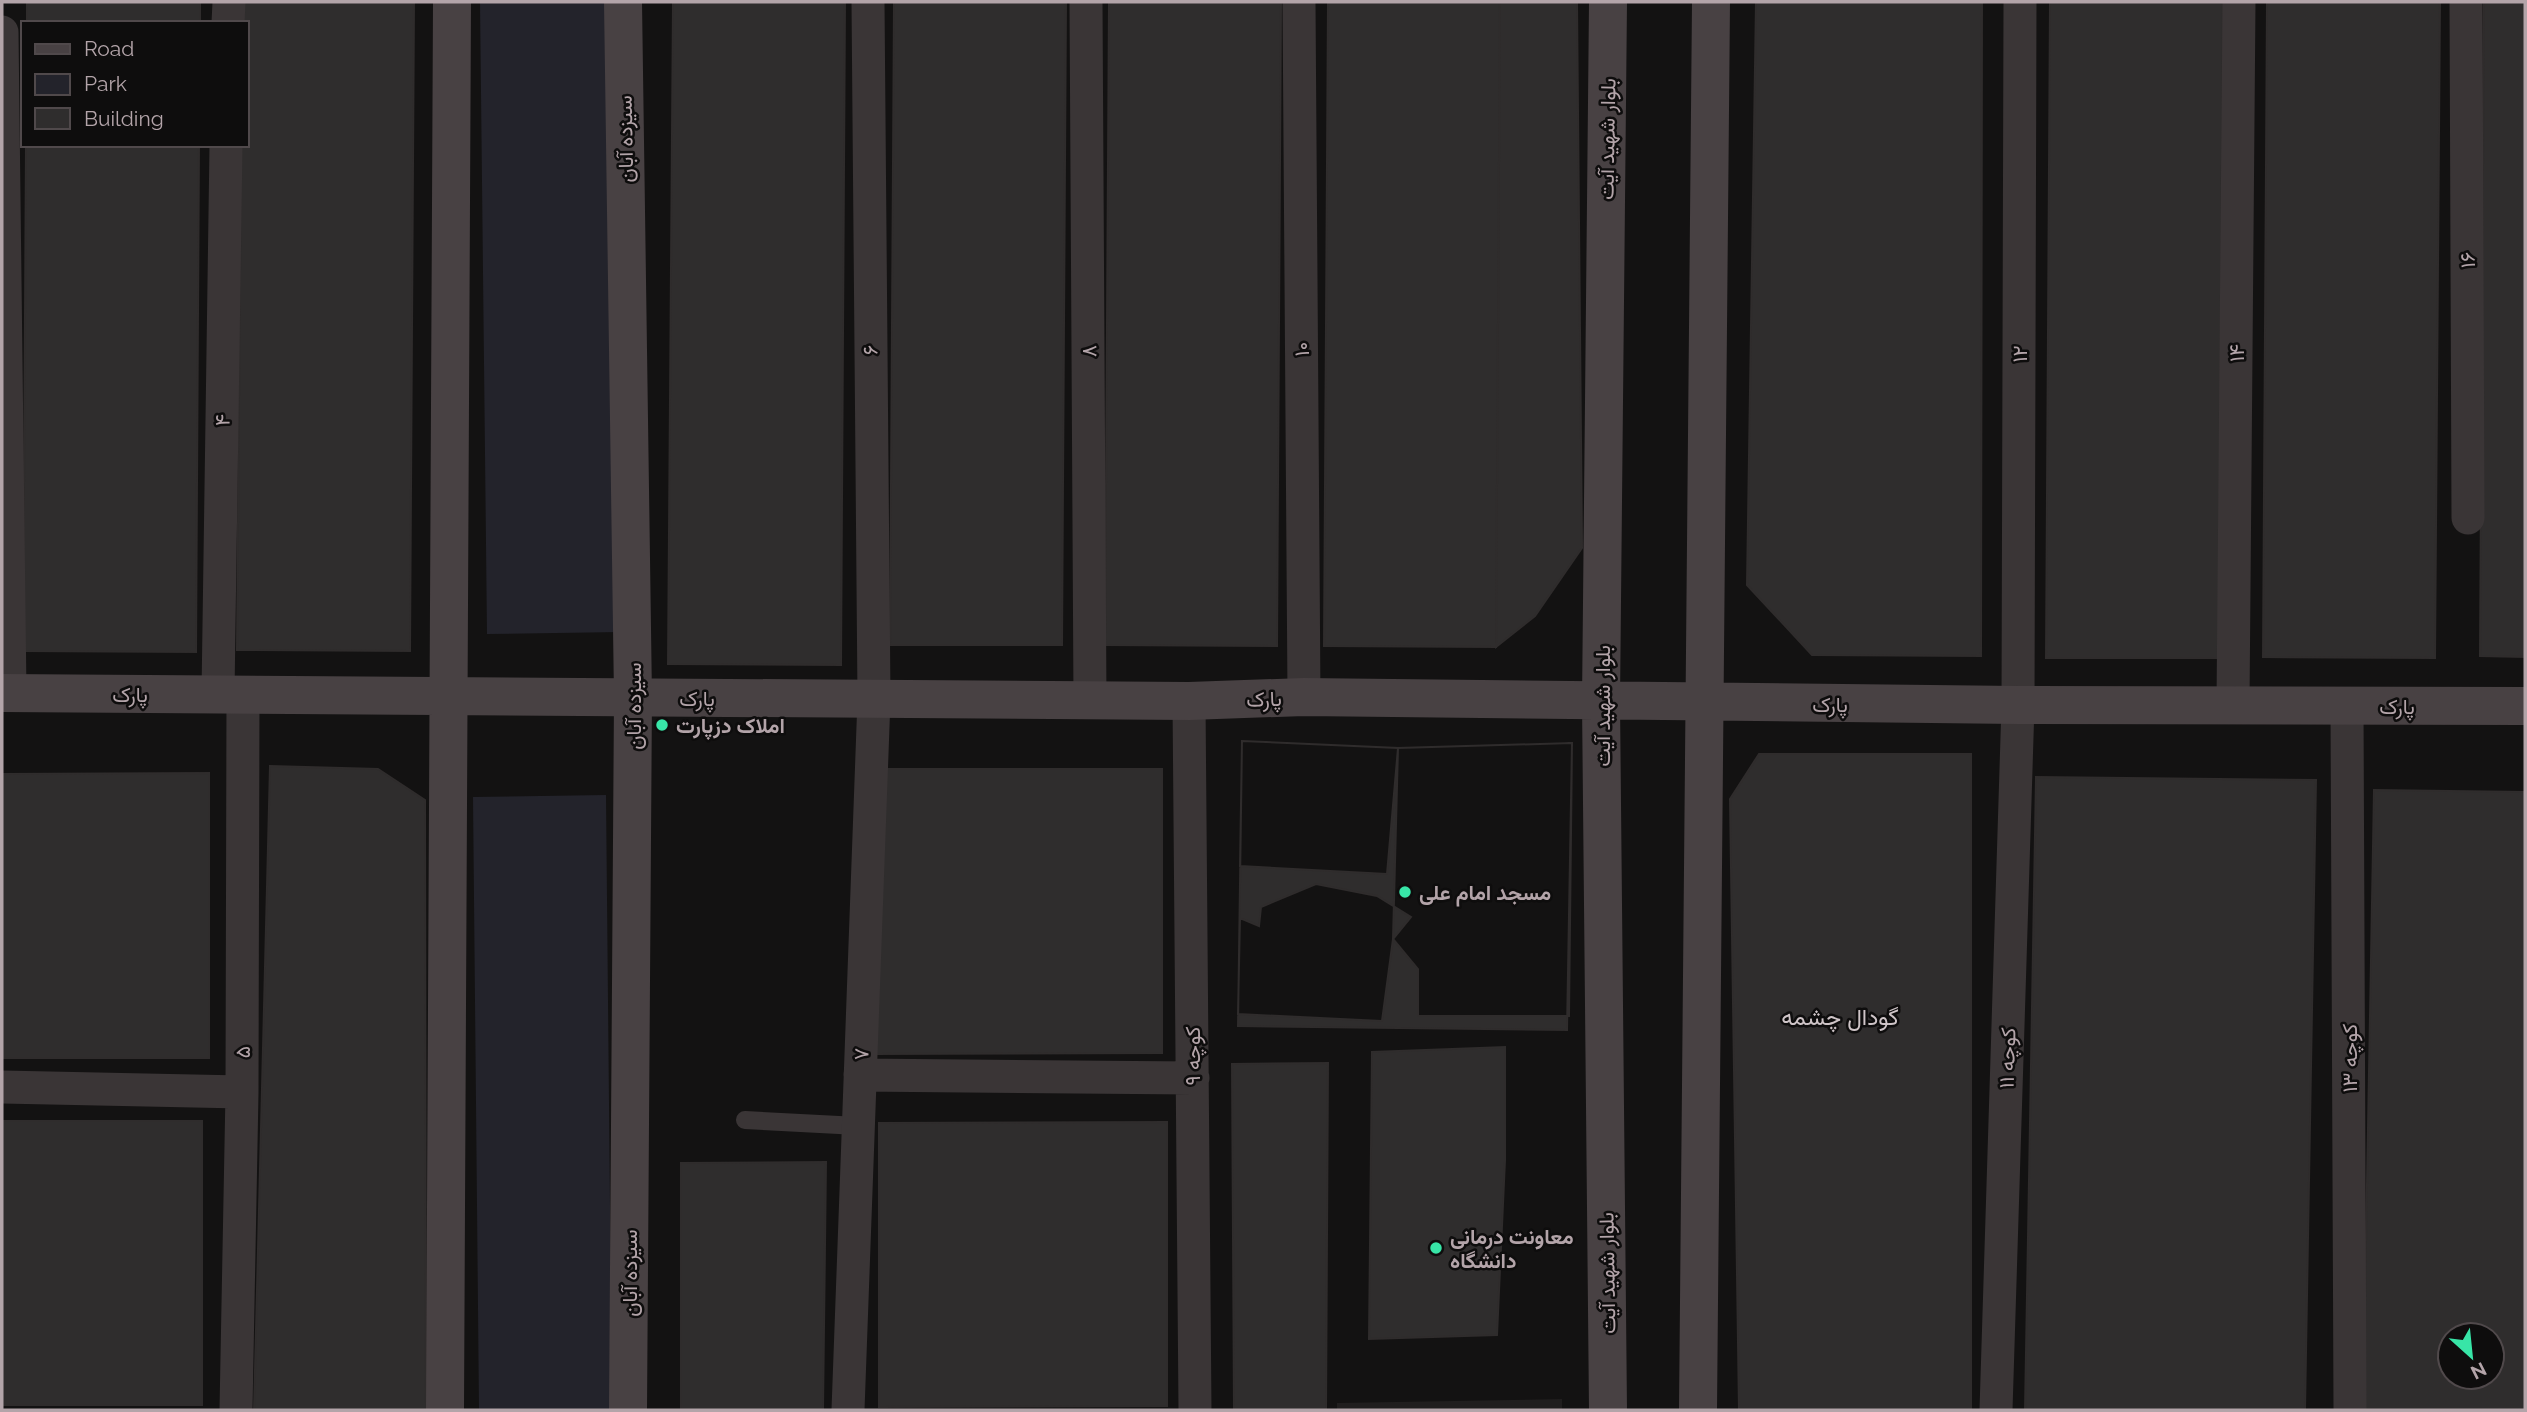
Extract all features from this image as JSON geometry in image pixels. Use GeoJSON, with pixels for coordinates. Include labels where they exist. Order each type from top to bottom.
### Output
{"type":"FeatureCollection","features":[{"type":"Feature","properties":{"kind":"main road"},"geometry":{"type":"LineString","coordinates":[[445,1410],[452,2]]}},
{"type":"Feature","properties":{"kind":"main road","name":"سیزده آبان"},"geometry":{"type":"LineString","coordinates":[[623,2],[633,697],[628,1410]]}},
{"type":"Feature","properties":{"kind":"main road","name":"بلوار شهید آیت"},"geometry":{"type":"LineString","coordinates":[[1608,2],[1601,702],[1608,1410]]}},
{"type":"Feature","properties":{"kind":"main road"},"geometry":{"type":"LineString","coordinates":[[1698,1410],[1711,2]]}},
{"type":"Feature","properties":{"kind":"main road","name":"پارک"},"geometry":{"type":"LineString","coordinates":[[6,693],[1090,701],[1304,697],[1704,703],[2525,705]]}},
{"type":"Feature","properties":{"kind":"street"},"geometry":{"type":"LineString","coordinates":[[228,21],[229,2]]}},
{"type":"Feature","properties":{"kind":"street","name":"۶"},"geometry":{"type":"LineString","coordinates":[[869,2],[874,699]]}},
{"type":"Feature","properties":{"kind":"street","name":"۸"},"geometry":{"type":"LineString","coordinates":[[1086,2],[1090,701]]}},
{"type":"Feature","properties":{"kind":"street","name":"۱۰"},"geometry":{"type":"LineString","coordinates":[[1299,2],[1304,697]]}},
{"type":"Feature","properties":{"kind":"street","name":"۱۲"},"geometry":{"type":"LineString","coordinates":[[2018,705],[2020,2]]}},
{"type":"Feature","properties":{"kind":"street","name":"۱۴"},"geometry":{"type":"LineString","coordinates":[[2234,705],[2239,2]]}},
{"type":"Feature","properties":{"kind":"street","name":"۱۶"},"geometry":{"type":"LineString","coordinates":[[2466,2],[2468,518]]}},
{"type":"Feature","properties":{"kind":"street"},"geometry":{"type":"LineString","coordinates":[[2,32],[6,693]]}},
{"type":"Feature","properties":{"kind":"street","name":"۴"},"geometry":{"type":"LineString","coordinates":[[226,147],[230,694]]}},
{"type":"Feature","properties":{"kind":"street","name":"۵"},"geometry":{"type":"LineString","coordinates":[[230,694],[242,1092],[236,1410]]}},
{"type":"Feature","properties":{"kind":"street","name":"۷"},"geometry":{"type":"LineString","coordinates":[[848,1410],[874,699]]}},
{"type":"Feature","properties":{"kind":"street","name":"کوچه ۹"},"geometry":{"type":"LineString","coordinates":[[1189,701],[1195,1410]]}},
{"type":"Feature","properties":{"kind":"street","name":"کوچه ۱۱"},"geometry":{"type":"LineString","coordinates":[[1996,1410],[2018,705]]}},
{"type":"Feature","properties":{"kind":"street","name":"کوچه ۱۳"},"geometry":{"type":"LineString","coordinates":[[2347,706],[2350,1410]]}},
{"type":"Feature","properties":{"kind":"street"},"geometry":{"type":"LineString","coordinates":[[860,1075],[1193,1079]]}},
{"type":"Feature","properties":{"kind":"street"},"geometry":{"type":"LineString","coordinates":[[2,1087],[242,1092]]}},
{"type":"Feature","properties":{"kind":"lane"},"geometry":{"type":"LineString","coordinates":[[744,1120],[858,1126]]}},
{"type":"Feature","properties":{"kind":"shaded area"},"geometry":{"type":"Polygon","coordinates":[[[1562,1399],[1562,1410],[1337,1410],[1337,1403],[1562,1399]]]}},
{"type":"Feature","properties":{"kind":"green space"},"geometry":{"type":"Polygon","coordinates":[[[480,2],[613,2],[621,632],[487,634],[480,2]]]}},
{"type":"Feature","properties":{"kind":"green space"},"geometry":{"type":"Polygon","coordinates":[[[606,795],[612,1410],[479,1410],[473,797],[606,795]]]}},
{"type":"Feature","properties":{"kind":"building"},"geometry":{"type":"Polygon","coordinates":[[[27,2],[200,2],[200,21],[27,21],[27,2]]]}},
{"type":"Feature","properties":{"kind":"building"},"geometry":{"type":"Polygon","coordinates":[[[242,2],[414,2],[410,651],[237,650],[241,147],[248,147],[248,21],[242,21],[242,2]]]}},
{"type":"Feature","properties":{"kind":"building"},"geometry":{"type":"Polygon","coordinates":[[[673,2],[845,2],[841,665],[668,664],[673,2]]]}},
{"type":"Feature","properties":{"kind":"building"},"geometry":{"type":"Polygon","coordinates":[[[894,2],[1066,2],[1062,645],[890,645],[894,2]]]}},
{"type":"Feature","properties":{"kind":"building"},"geometry":{"type":"Polygon","coordinates":[[[1109,2],[1281,2],[1277,646],[1105,645],[1109,2]]]}},
{"type":"Feature","properties":{"kind":"building"},"geometry":{"type":"Polygon","coordinates":[[[1328,2],[1500,2],[1496,647],[1324,646],[1328,2]]]}},
{"type":"Feature","properties":{"kind":"building"},"geometry":{"type":"Polygon","coordinates":[[[1500,2],[1577,2],[1582,548],[1535,616],[1496,647],[1500,2]]]}},
{"type":"Feature","properties":{"kind":"building"},"geometry":{"type":"Polygon","coordinates":[[[1756,2],[1982,2],[1981,656],[1812,655],[1747,585],[1756,2]]]}},
{"type":"Feature","properties":{"kind":"building"},"geometry":{"type":"Polygon","coordinates":[[[2050,2],[2223,2],[2219,658],[2046,658],[2050,2]]]}},
{"type":"Feature","properties":{"kind":"building"},"geometry":{"type":"Polygon","coordinates":[[[2267,2],[2440,2],[2435,658],[2263,657],[2267,2]]]}},
{"type":"Feature","properties":{"kind":"building"},"geometry":{"type":"Polygon","coordinates":[[[2484,2],[2525,2],[2525,657],[2480,656],[2484,2]]]}},
{"type":"Feature","properties":{"kind":"building"},"geometry":{"type":"Polygon","coordinates":[[[26,147],[199,147],[196,652],[23,651],[26,147]]]}},
{"type":"Feature","properties":{"kind":"building","name":"مسجد امام علی"},"geometry":{"type":"Polygon","coordinates":[[[1242,741],[1398,748],[1572,743],[1567,1030],[1238,1026],[1242,741]]]}},
{"type":"Feature","properties":{"kind":"building"},"geometry":{"type":"Polygon","coordinates":[[[1242,741],[1398,748],[1387,874],[1240,866],[1242,741]]]}},
{"type":"Feature","properties":{"kind":"building"},"geometry":{"type":"Polygon","coordinates":[[[1572,743],[1569,1016],[1418,1016],[1418,969],[1393,939],[1398,748],[1572,743]]]}},
{"type":"Feature","properties":{"kind":"building"},"geometry":{"type":"Polygon","coordinates":[[[1759,754],[1971,754],[1971,1410],[1739,1410],[1730,799],[1759,754]]]}},
{"type":"Feature","properties":{"kind":"building"},"geometry":{"type":"Polygon","coordinates":[[[270,766],[378,769],[425,800],[426,1410],[254,1410],[270,766]]]}},
{"type":"Feature","properties":{"kind":"building"},"geometry":{"type":"Polygon","coordinates":[[[874,769],[1162,769],[1162,1053],[874,1054],[874,769]]]}},
{"type":"Feature","properties":{"kind":"building"},"geometry":{"type":"Polygon","coordinates":[[[209,773],[209,1058],[2,1058],[2,774],[209,773]]]}},
{"type":"Feature","properties":{"kind":"building"},"geometry":{"type":"Polygon","coordinates":[[[2036,777],[2316,780],[2305,1410],[2025,1410],[2036,777]]]}},
{"type":"Feature","properties":{"kind":"building"},"geometry":{"type":"Polygon","coordinates":[[[2374,790],[2525,792],[2525,1410],[2363,1410],[2374,790]]]}},
{"type":"Feature","properties":{"kind":"building"},"geometry":{"type":"Polygon","coordinates":[[[1316,884],[1377,896],[1411,917],[1393,939],[1382,1021],[1238,1014],[1240,918],[1259,926],[1261,907],[1316,884]]]}},
{"type":"Feature","properties":{"kind":"building","name":"معاونت درمانی دانشگاه"},"geometry":{"type":"Polygon","coordinates":[[[1505,1047],[1505,1160],[1497,1335],[1369,1339],[1372,1052],[1505,1047]]]}},
{"type":"Feature","properties":{"kind":"building"},"geometry":{"type":"Polygon","coordinates":[[[1328,1063],[1326,1410],[1234,1410],[1232,1064],[1328,1063]]]}},
{"type":"Feature","properties":{"kind":"building"},"geometry":{"type":"Polygon","coordinates":[[[2,1121],[202,1121],[202,1405],[2,1405],[2,1121]]]}},
{"type":"Feature","properties":{"kind":"building"},"geometry":{"type":"Polygon","coordinates":[[[1167,1122],[1167,1406],[879,1407],[879,1123],[1167,1122]]]}},
{"type":"Feature","properties":{"kind":"building"},"geometry":{"type":"Polygon","coordinates":[[[826,1162],[823,1410],[681,1410],[681,1163],[826,1162]]]}},
{"type":"Feature","properties":{"kind":"place","name":"املاک دزپارت"},"geometry":{"type":"Point","coordinates":[662,725]}},
{"type":"Feature","properties":{"kind":"place","name":"مسجد امام علی"},"geometry":{"type":"Point","coordinates":[1405,892]}},
{"type":"Feature","properties":{"kind":"place","name":"معاونت درمانی دانشگاه"},"geometry":{"type":"Point","coordinates":[1436,1248]}},
{"type":"Feature","properties":{"kind":"district","name":"گودال چشمه"},"geometry":{"type":"Point","coordinates":[1840,1016]}}]}
